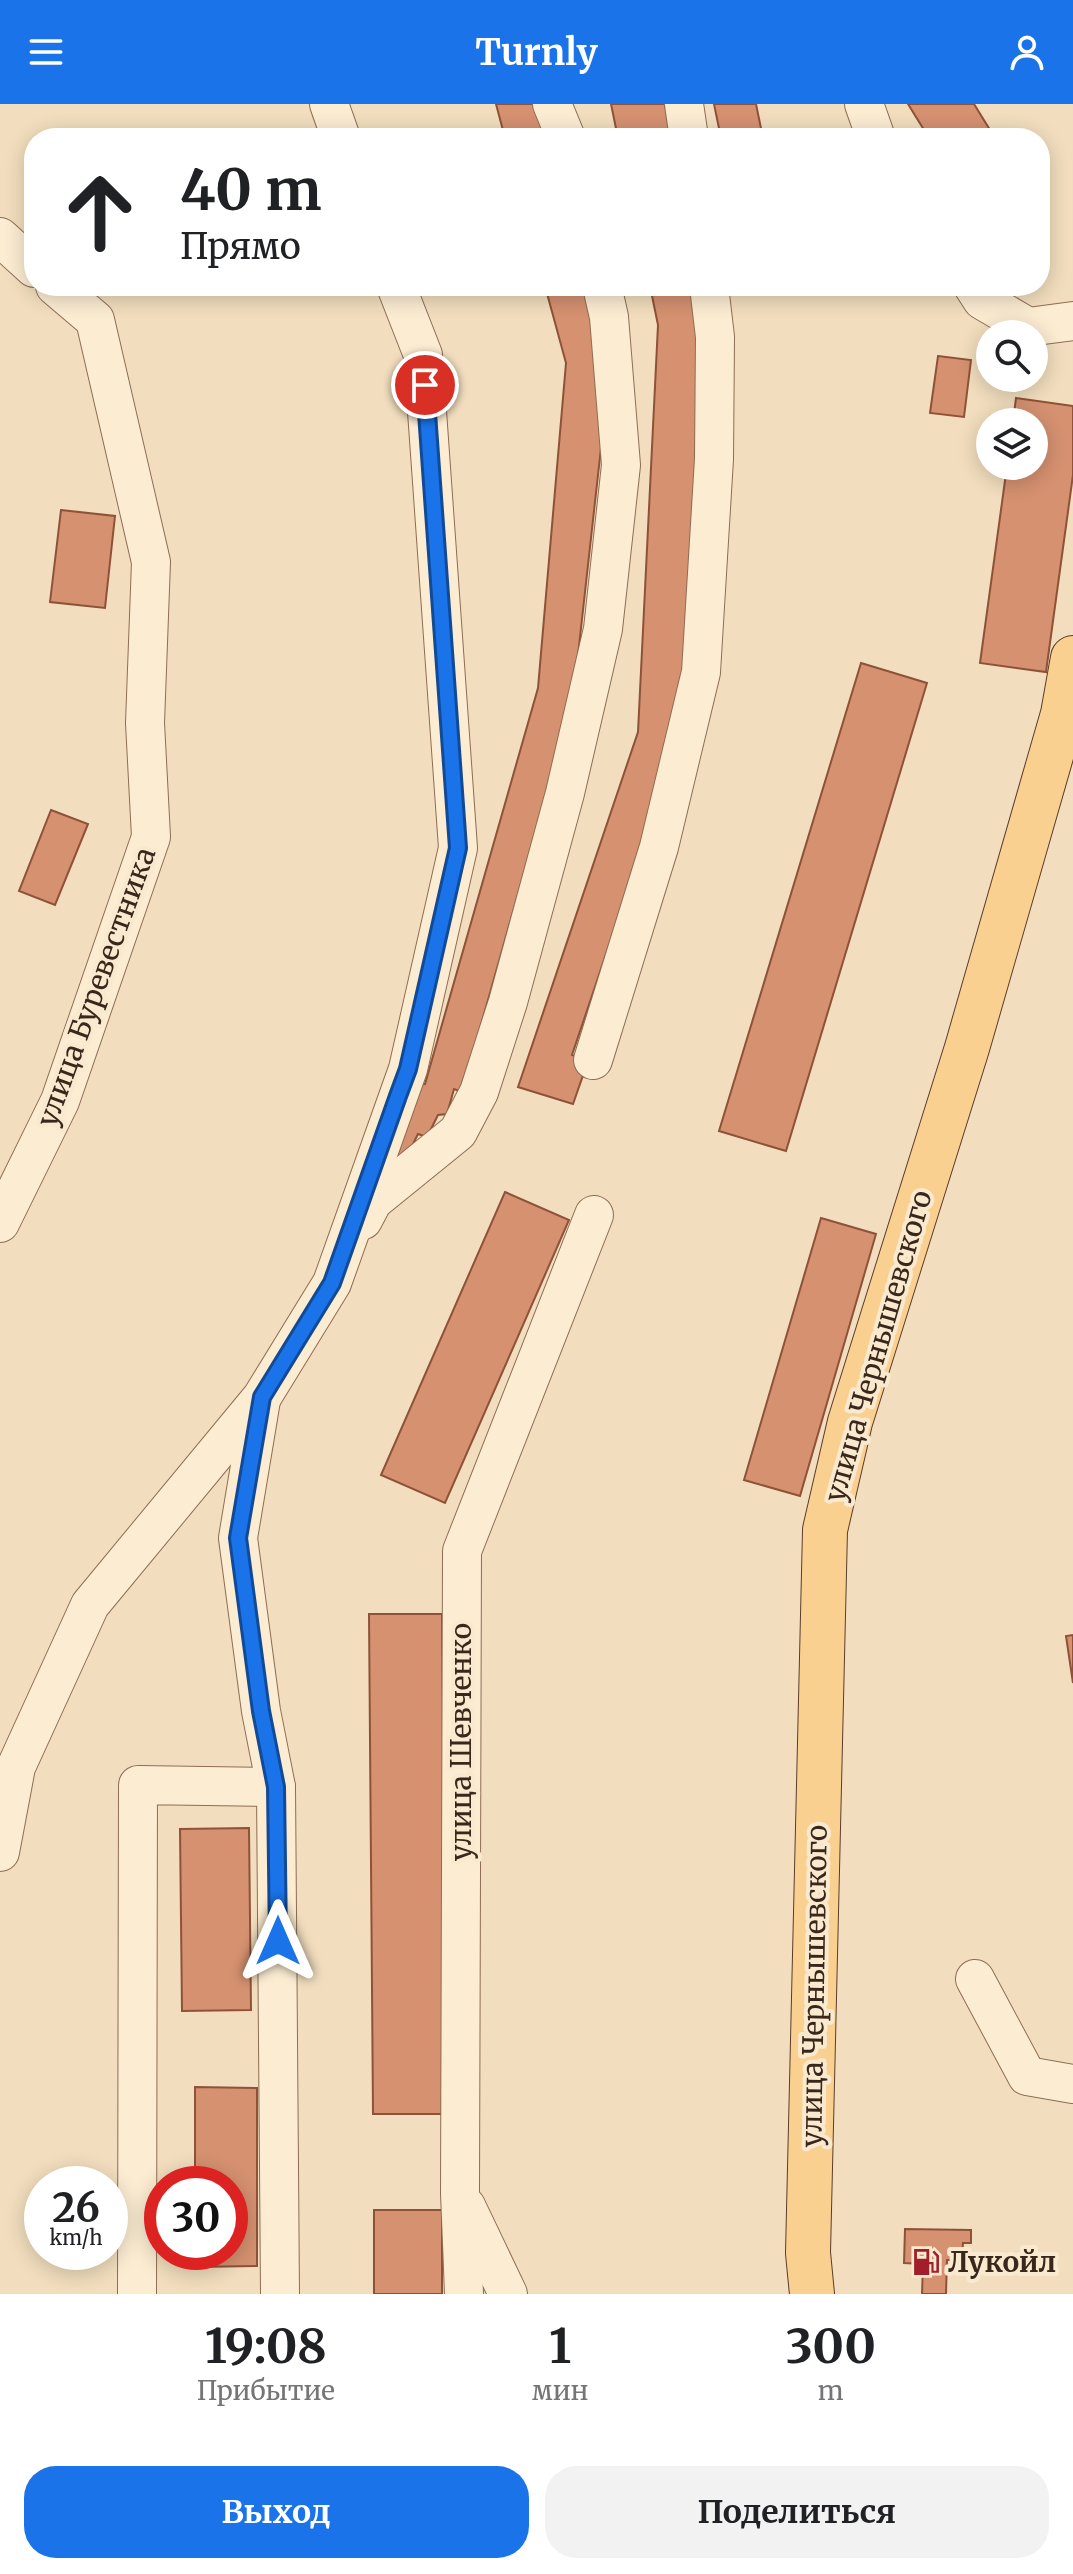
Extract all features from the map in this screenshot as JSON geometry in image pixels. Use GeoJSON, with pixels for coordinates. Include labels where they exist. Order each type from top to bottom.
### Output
{"type":"FeatureCollection","features":[{"type":"Feature","properties":{"kind":"main road","name":"улица Чернышевского"},"geometry":{"type":"LineString","coordinates":[[812,2294],[808,2253],[825,1530],[850,1422],[967,1048],[1063,714],[1073,658]]}},
{"type":"Feature","properties":{"kind":"street"},"geometry":{"type":"LineString","coordinates":[[329,104],[337,128]]}},
{"type":"Feature","properties":{"kind":"street"},"geometry":{"type":"LineString","coordinates":[[552,104],[562,128]]}},
{"type":"Feature","properties":{"kind":"street"},"geometry":{"type":"LineString","coordinates":[[684,104],[688,128]]}},
{"type":"Feature","properties":{"kind":"street"},"geometry":{"type":"LineString","coordinates":[[864,104],[872,128]]}},
{"type":"Feature","properties":{"kind":"street"},"geometry":{"type":"LineString","coordinates":[[0,237],[24,259]]}},
{"type":"Feature","properties":{"kind":"street","name":"улица Буревестника"},"geometry":{"type":"LineString","coordinates":[[0,1223],[60,1101],[151,837],[145,723],[151,562],[95,320],[67,296]]}},
{"type":"Feature","properties":{"kind":"street"},"geometry":{"type":"LineString","coordinates":[[332,1283],[408,1069],[458,848],[423,355],[400,296]]}},
{"type":"Feature","properties":{"kind":"street"},"geometry":{"type":"LineString","coordinates":[[0,1852],[16,1767],[90,1605],[262,1397],[332,1283],[373,1201],[458,1132],[479,1092],[508,1002],[603,629],[621,465],[609,317],[604,296]]}},
{"type":"Feature","properties":{"kind":"street"},"geometry":{"type":"LineString","coordinates":[[593,1060],[659,847],[701,672],[714,459],[715,337],[710,296]]}},
{"type":"Feature","properties":{"kind":"street"},"geometry":{"type":"LineString","coordinates":[[979,296],[1028,327],[1073,321]]}},
{"type":"Feature","properties":{"kind":"street","name":"улица Шевченко"},"geometry":{"type":"LineString","coordinates":[[464,2294],[460,2193],[462,1551],[594,1215]]}},
{"type":"Feature","properties":{"kind":"street"},"geometry":{"type":"LineString","coordinates":[[262,1397],[238,1538],[261,1711],[276,1787],[280,2294]]}},
{"type":"Feature","properties":{"kind":"street"},"geometry":{"type":"LineString","coordinates":[[137,2294],[138,1785],[276,1787]]}},
{"type":"Feature","properties":{"kind":"street"},"geometry":{"type":"LineString","coordinates":[[975,1979],[1027,2076],[1073,2084]]}},
{"type":"Feature","properties":{"kind":"street"},"geometry":{"type":"LineString","coordinates":[[460,2193],[508,2294]]}},
{"type":"Feature","properties":{"kind":"building"},"geometry":{"type":"Polygon","coordinates":[[[496,104],[538,104],[545,128],[502,128],[496,104]]]}},
{"type":"Feature","properties":{"kind":"building"},"geometry":{"type":"Polygon","coordinates":[[[611,104],[665,104],[669,128],[616,128],[611,104]]]}},
{"type":"Feature","properties":{"kind":"building"},"geometry":{"type":"Polygon","coordinates":[[[714,104],[756,104],[761,128],[719,128],[714,104]]]}},
{"type":"Feature","properties":{"kind":"building"},"geometry":{"type":"Polygon","coordinates":[[[908,104],[974,104],[989,128],[923,128],[908,104]]]}},
{"type":"Feature","properties":{"kind":"building"},"geometry":{"type":"Polygon","coordinates":[[[548,296],[591,296],[609,376],[573,700],[462,1092],[454,1089],[447,1114],[438,1115],[427,1137],[418,1134],[404,1162],[385,1153],[417,1085],[425,1084],[538,688],[566,363],[548,296]]]}},
{"type":"Feature","properties":{"kind":"building"},"geometry":{"type":"Polygon","coordinates":[[[652,296],[697,296],[702,383],[678,741],[572,1055],[588,1061],[573,1104],[518,1087],[638,732],[658,325],[652,296]]]}},
{"type":"Feature","properties":{"kind":"building"},"geometry":{"type":"Polygon","coordinates":[[[938,356],[971,360],[964,417],[930,413],[938,356]]]}},
{"type":"Feature","properties":{"kind":"building"},"geometry":{"type":"Polygon","coordinates":[[[1016,398],[1073,406],[1073,475],[1046,672],[980,663],[1005,480],[1048,480],[1048,408],[1015,408],[1016,398]]]}},
{"type":"Feature","properties":{"kind":"building"},"geometry":{"type":"Polygon","coordinates":[[[61,510],[115,516],[105,608],[50,602],[61,510]]]}},
{"type":"Feature","properties":{"kind":"building"},"geometry":{"type":"Polygon","coordinates":[[[861,663],[927,683],[786,1151],[719,1131],[861,663]]]}},
{"type":"Feature","properties":{"kind":"building"},"geometry":{"type":"Polygon","coordinates":[[[51,810],[88,824],[55,905],[19,891],[51,810]]]}},
{"type":"Feature","properties":{"kind":"building"},"geometry":{"type":"Polygon","coordinates":[[[505,1192],[569,1220],[445,1503],[381,1475],[505,1192]]]}},
{"type":"Feature","properties":{"kind":"building"},"geometry":{"type":"Polygon","coordinates":[[[821,1218],[876,1234],[800,1496],[744,1480],[821,1218]]]}},
{"type":"Feature","properties":{"kind":"building"},"geometry":{"type":"Polygon","coordinates":[[[369,1614],[442,1614],[446,2114],[373,2114],[369,1614]]]}},
{"type":"Feature","properties":{"kind":"building"},"geometry":{"type":"Polygon","coordinates":[[[1073,1635],[1073,1683],[1066,1636],[1073,1635]]]}},
{"type":"Feature","properties":{"kind":"building"},"geometry":{"type":"Polygon","coordinates":[[[249,1828],[251,2010],[182,2011],[180,1829],[249,1828]]]}},
{"type":"Feature","properties":{"kind":"building"},"geometry":{"type":"Polygon","coordinates":[[[195,2087],[257,2088],[257,2266],[248,2266],[248,2166],[195,2166],[195,2087]]]}},
{"type":"Feature","properties":{"kind":"building"},"geometry":{"type":"Polygon","coordinates":[[[374,2210],[442,2210],[442,2294],[374,2294],[374,2210]]]}},
{"type":"Feature","properties":{"kind":"building","name":"Лукойл"},"geometry":{"type":"Polygon","coordinates":[[[905,2229],[971,2230],[971,2243],[963,2243],[962,2260],[947,2260],[946,2294],[922,2294],[923,2264],[904,2263],[905,2229]]]}},
{"type":"Feature","properties":{"kind":"place","name":"Лукойл"},"geometry":{"type":"Point","coordinates":[926,2262]}},
{"type":"Feature","properties":{"kind":"route"},"geometry":{"type":"LineString","coordinates":[[278,1941],[276,1787],[261,1711],[238,1538],[262,1397],[332,1283],[408,1069],[458,848],[425,385]]}}]}
